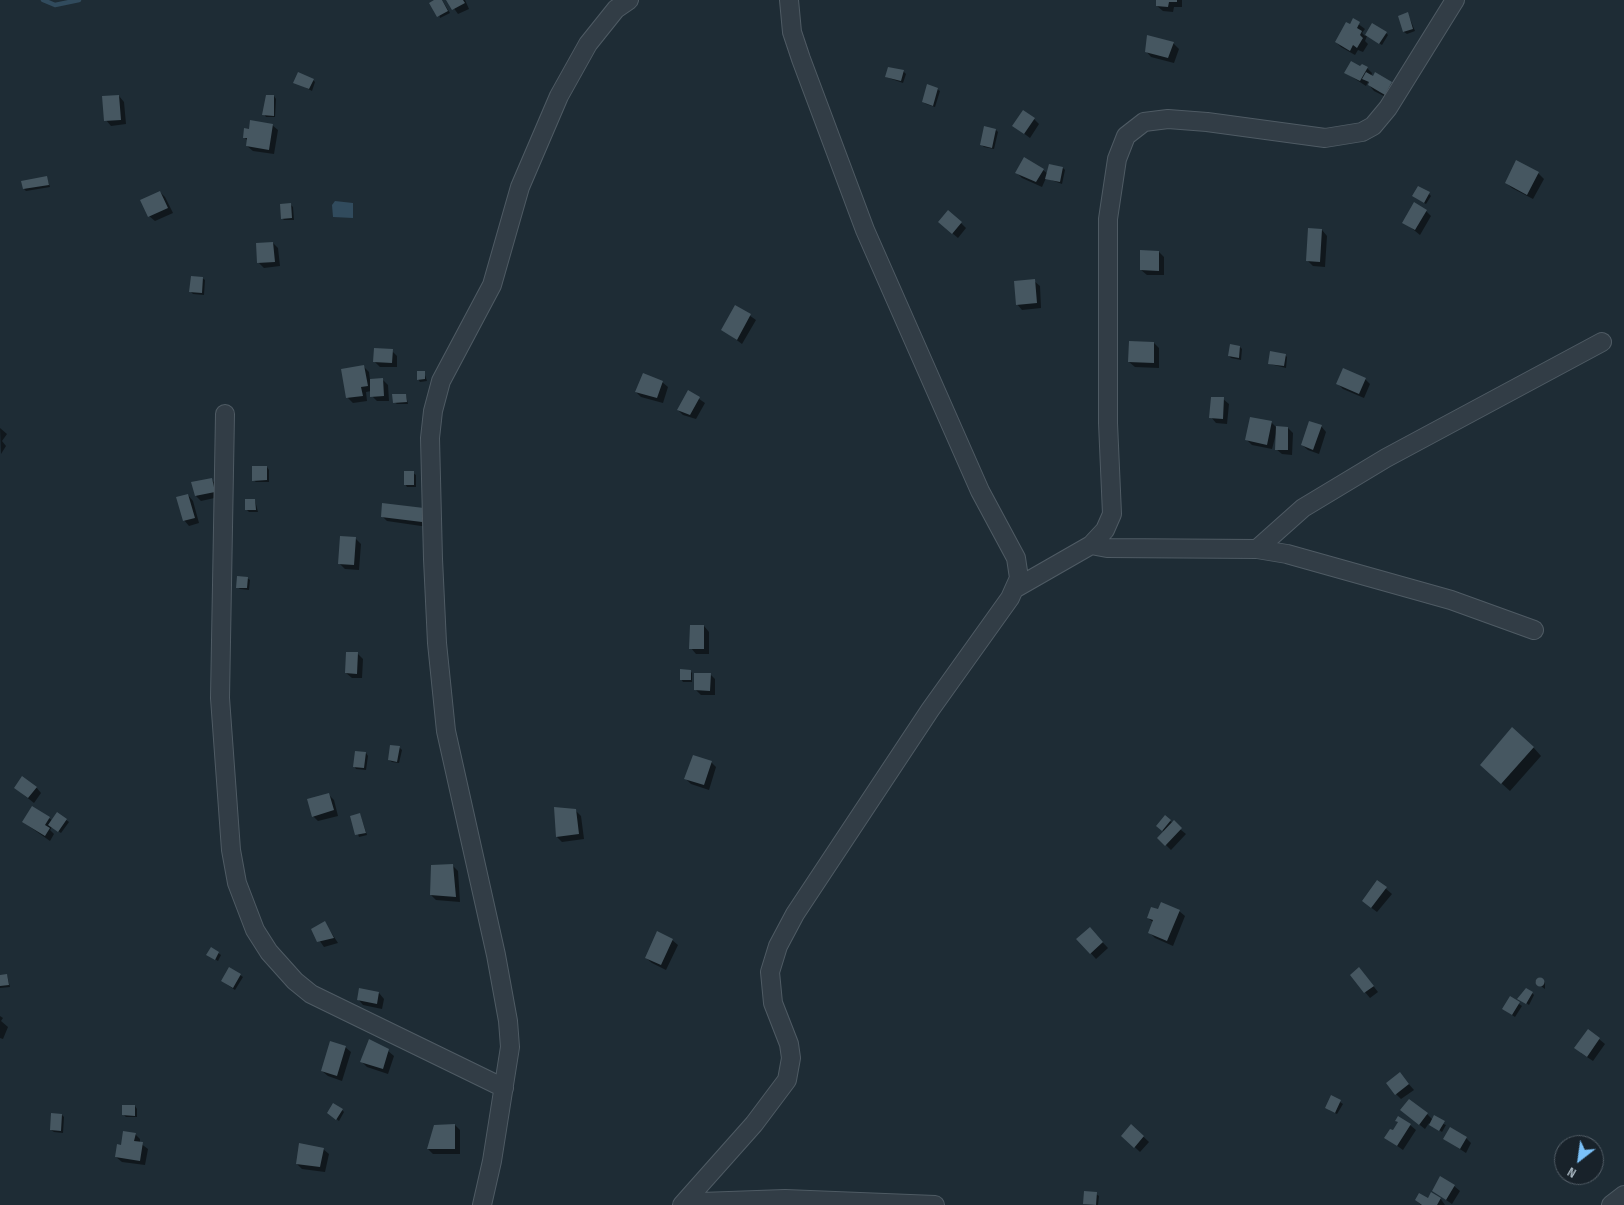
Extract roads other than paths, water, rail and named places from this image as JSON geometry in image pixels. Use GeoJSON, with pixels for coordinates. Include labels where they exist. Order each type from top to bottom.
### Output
{"type":"FeatureCollection","features":[{"type":"Feature","properties":{"kind":"street"},"geometry":{"type":"LineString","coordinates":[[482,1205],[510,1047],[508,1021],[478,870],[446,731],[437,643],[434,577],[430,438],[433,411],[441,381],[492,285],[520,187],[559,96],[588,44],[616,9],[629,0]]}},
{"type":"Feature","properties":{"kind":"street"},"geometry":{"type":"LineString","coordinates":[[682,1205],[754,1124],[787,1080],[791,1058],[789,1044],[774,1003],[770,972],[778,946],[795,914],[930,710],[1016,588],[1091,546],[1105,530],[1112,514],[1108,423],[1108,218],[1117,159],[1126,136],[1144,122],[1168,119],[1206,122],[1325,138],[1362,132],[1373,126],[1388,108],[1455,0]]}},
{"type":"Feature","properties":{"kind":"street"},"geometry":{"type":"LineString","coordinates":[[786,1],[792,32],[801,59],[865,230],[980,491],[1016,558],[1019,568],[1016,588]]}},
{"type":"Feature","properties":{"kind":"street"},"geometry":{"type":"LineString","coordinates":[[1256,549],[1303,508],[1386,458],[1602,342]]}},
{"type":"Feature","properties":{"kind":"street"},"geometry":{"type":"LineString","coordinates":[[225,414],[220,698],[231,850],[237,883],[255,930],[269,952],[295,981],[311,994],[504,1088]]}},
{"type":"Feature","properties":{"kind":"street"},"geometry":{"type":"LineString","coordinates":[[1091,546],[1106,548],[1256,549],[1287,554],[1451,600],[1534,630]]}},
{"type":"Feature","properties":{"kind":"street"},"geometry":{"type":"LineString","coordinates":[[682,1205],[701,1202],[785,1199],[936,1205]]}},
{"type":"Feature","properties":{"kind":"water"},"geometry":{"type":"Polygon","coordinates":[[[335,201],[353,203],[353,218],[333,217],[332,205],[335,201]]]}},
{"type":"Feature","properties":{"kind":"waterway"},"geometry":{"type":"LineString","coordinates":[[43,0],[55,5],[79,0]]}}]}
